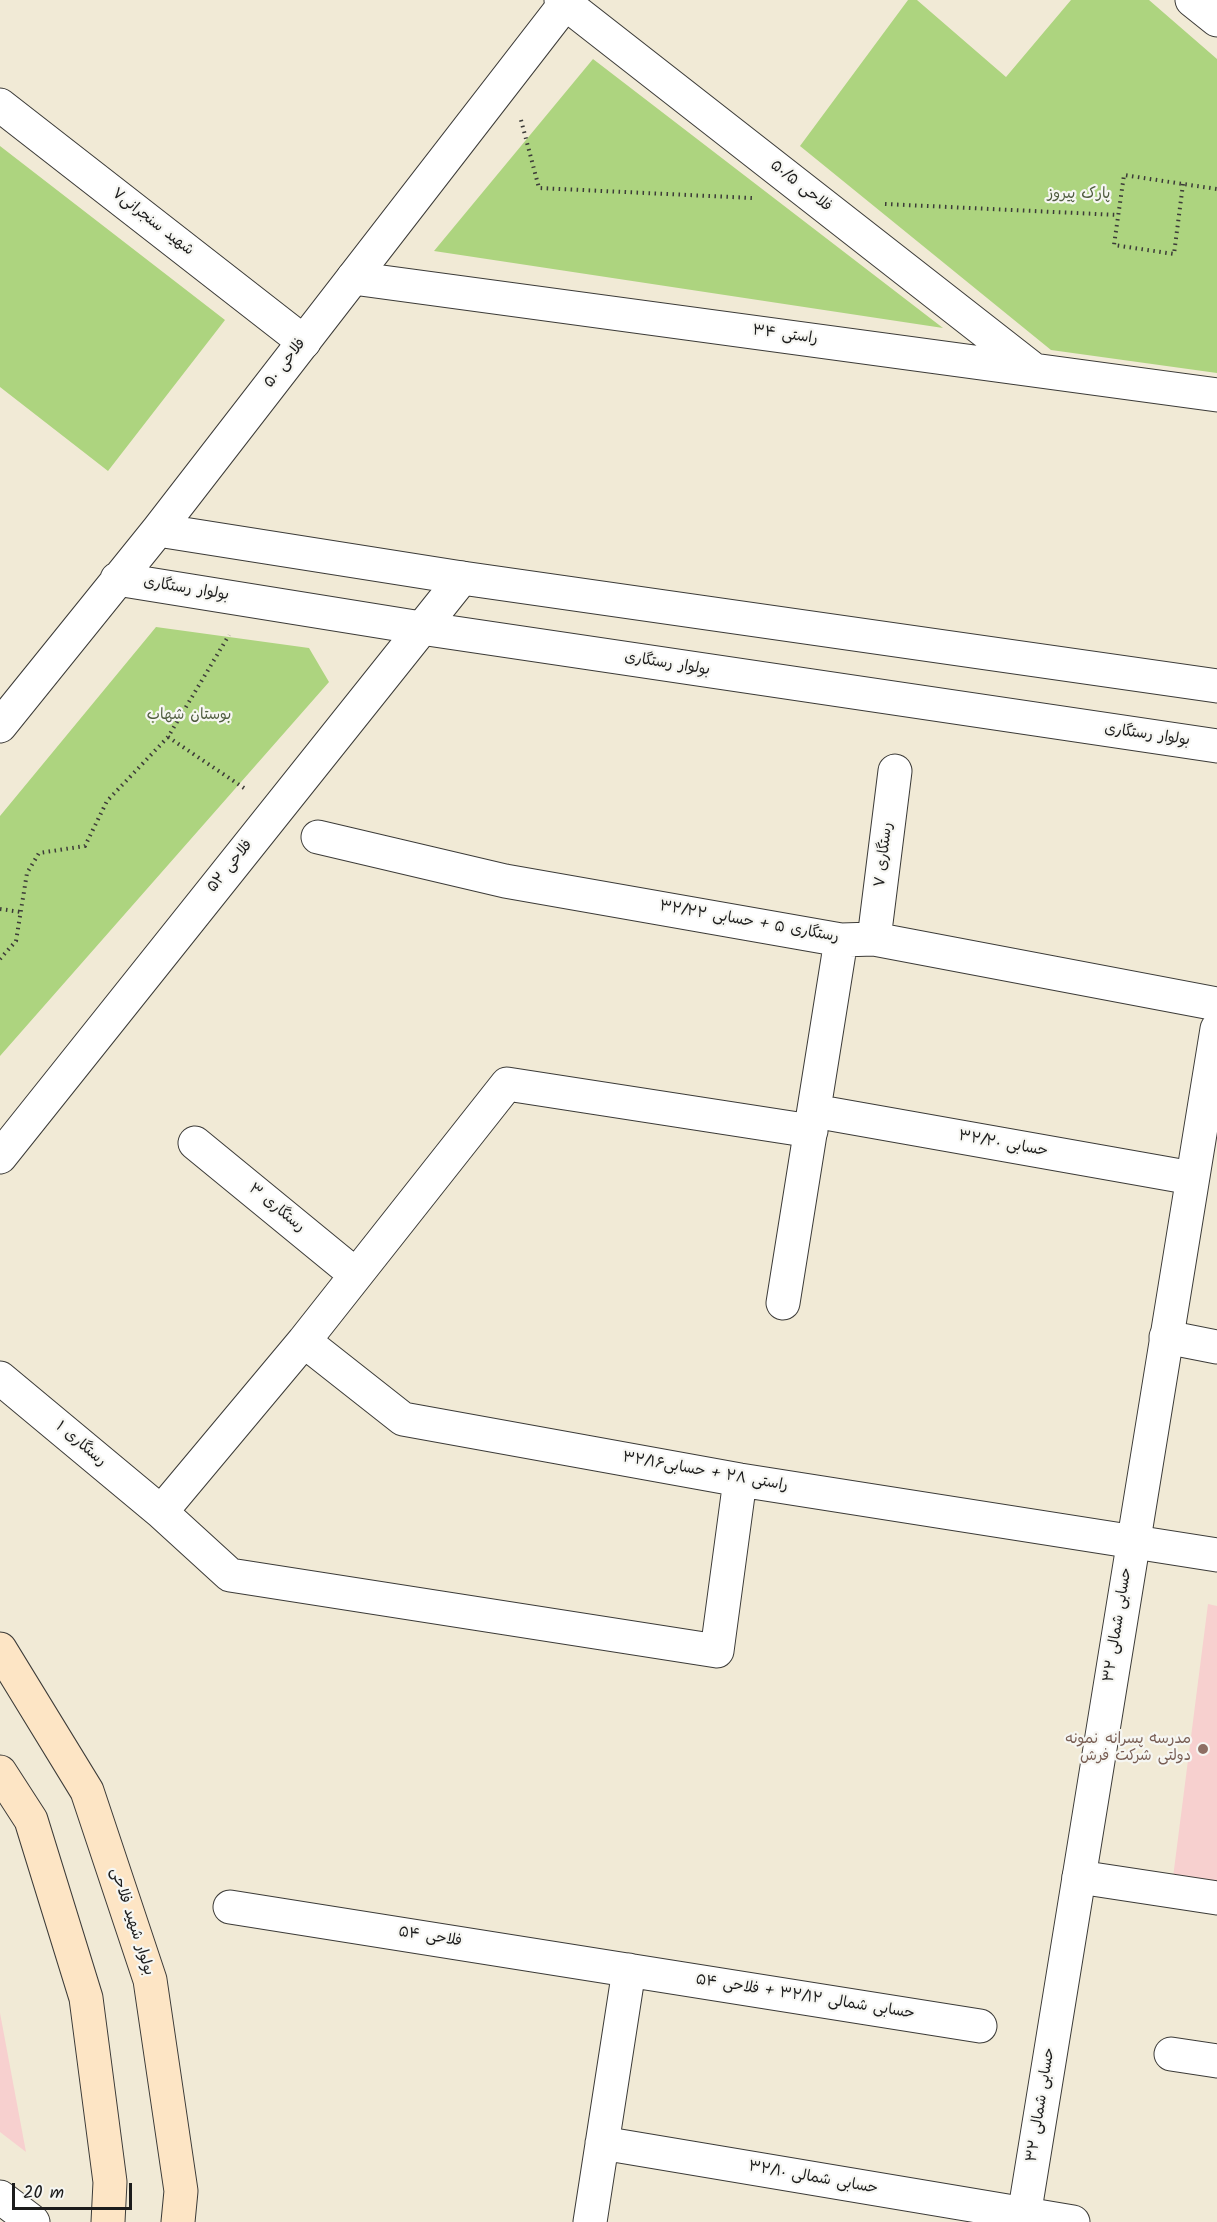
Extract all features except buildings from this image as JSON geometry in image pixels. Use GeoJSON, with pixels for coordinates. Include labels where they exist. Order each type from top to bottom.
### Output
{"type":"FeatureCollection","features":[{"type":"Feature","properties":{"kind":"main road","name":"بولوار شهید فلاحی"},"geometry":{"type":"LineString","coordinates":[[0,1649],[87,1791],[150,1980],[181,2191],[178,2222]]}},
{"type":"Feature","properties":{"kind":"main road"},"geometry":{"type":"LineString","coordinates":[[0,1772],[31,1820],[86,1998],[110,2182],[108,2222]]}},
{"type":"Feature","properties":{"kind":"street"},"geometry":{"type":"LineString","coordinates":[[1192,0],[1217,20]]}},
{"type":"Feature","properties":{"kind":"street","name":"فلاحی ۵۰"},"geometry":{"type":"LineString","coordinates":[[4,714],[158,530],[565,1]]}},
{"type":"Feature","properties":{"kind":"street","name":"فلاحی ۵۰/۵"},"geometry":{"type":"LineString","coordinates":[[565,1],[1034,370]]}},
{"type":"Feature","properties":{"kind":"street","name":"شهید سنجرانی۷"},"geometry":{"type":"LineString","coordinates":[[0,105],[304,342]]}},
{"type":"Feature","properties":{"kind":"street","name":"راستی ۳۴"},"geometry":{"type":"LineString","coordinates":[[352,278],[1217,395]]}},
{"type":"Feature","properties":{"kind":"street"},"geometry":{"type":"LineString","coordinates":[[158,530],[462,578],[1217,686]]}},
{"type":"Feature","properties":{"kind":"street","name":"فلاحی ۵۲"},"geometry":{"type":"LineString","coordinates":[[0,1157],[462,578]]}},
{"type":"Feature","properties":{"kind":"street","name":"بولوار رستگاری"},"geometry":{"type":"LineString","coordinates":[[117,579],[421,628],[1217,746]]}},
{"type":"Feature","properties":{"kind":"street","name":"رستگاری ۷"},"geometry":{"type":"LineString","coordinates":[[874,939],[895,771]]}},
{"type":"Feature","properties":{"kind":"street","name":"رستگاری ۵ + حسابی ۳۲/۲۲"},"geometry":{"type":"LineString","coordinates":[[318,837],[505,881],[841,940],[874,939],[1217,1004]]}},
{"type":"Feature","properties":{"kind":"street"},"geometry":{"type":"LineString","coordinates":[[783,1303],[841,940]]}},
{"type":"Feature","properties":{"kind":"street","name":"حسابی شمالی ۳۲"},"geometry":{"type":"LineString","coordinates":[[1023,2218],[1217,1029]]}},
{"type":"Feature","properties":{"kind":"street","name":"حسابی ۳۲/۲۰"},"geometry":{"type":"LineString","coordinates":[[356,1275],[507,1084],[812,1121],[1192,1178]]}},
{"type":"Feature","properties":{"kind":"street","name":"رستگاری ۳"},"geometry":{"type":"LineString","coordinates":[[195,1143],[356,1275]]}},
{"type":"Feature","properties":{"kind":"street"},"geometry":{"type":"LineString","coordinates":[[161,1512],[356,1275]]}},
{"type":"Feature","properties":{"kind":"street"},"geometry":{"type":"LineString","coordinates":[[1166,1337],[1217,1347]]}},
{"type":"Feature","properties":{"kind":"street","name":"راستی ۲۸ + حسابی۳۲/۱۶"},"geometry":{"type":"LineString","coordinates":[[304,1341],[403,1419],[740,1480],[1217,1555]]}},
{"type":"Feature","properties":{"kind":"street","name":"رستگاری ۱"},"geometry":{"type":"LineString","coordinates":[[0,1378],[161,1512],[230,1575],[717,1651],[740,1480]]}},
{"type":"Feature","properties":{"kind":"street"},"geometry":{"type":"LineString","coordinates":[[1079,1877],[1217,1898]]}},
{"type":"Feature","properties":{"kind":"street","name":"فلاحی ۵۴"},"geometry":{"type":"LineString","coordinates":[[230,1906],[629,1970]]}},
{"type":"Feature","properties":{"kind":"street"},"geometry":{"type":"LineString","coordinates":[[590,2222],[629,1970]]}},
{"type":"Feature","properties":{"kind":"street","name":"حسابی شمالی ۳۲/۱۲ + فلاحی ۵۴"},"geometry":{"type":"LineString","coordinates":[[629,1970],[980,2026]]}},
{"type":"Feature","properties":{"kind":"street"},"geometry":{"type":"LineString","coordinates":[[1171,2054],[1217,2061]]}},
{"type":"Feature","properties":{"kind":"street","name":"حسابی شمالی ۳۲/۱۰"},"geometry":{"type":"LineString","coordinates":[[602,2143],[1023,2218],[1073,2222]]}},
{"type":"Feature","properties":{"kind":"street"},"geometry":{"type":"LineString","coordinates":[[0,2197],[33,2222]]}},
{"type":"Feature","properties":{"kind":"path"},"geometry":{"type":"LineString","coordinates":[[1184,184],[1174,254],[1114,245],[1124,175],[1184,184],[1217,189]]}},
{"type":"Feature","properties":{"kind":"path"},"geometry":{"type":"LineString","coordinates":[[0,959],[16,941],[27,873],[39,853],[85,846],[107,801],[168,737],[249,600]]}},
{"type":"Feature","properties":{"kind":"path"},"geometry":{"type":"LineString","coordinates":[[168,737],[277,809]]}},
{"type":"Feature","properties":{"kind":"path"},"geometry":{"type":"LineString","coordinates":[[0,909],[21,912]]}},
{"type":"Feature","properties":{"kind":"shaded area","name":"مدرسه پسرانه نمونه دولتی شرکت فرش"},"geometry":{"type":"Polygon","coordinates":[[[1208,1604],[1217,1606],[1217,1899],[1171,1893],[1208,1604]]]}},
{"type":"Feature","properties":{"kind":"shaded area"},"geometry":{"type":"Polygon","coordinates":[[[0,2013],[26,2152],[0,2132],[0,2013]]]}},
{"type":"Feature","properties":{"kind":"green space","name":"پارک پیروز"},"geometry":{"type":"Polygon","coordinates":[[[908,0],[917,0],[1006,77],[1071,0],[1149,0],[1217,59],[1217,373],[1051,350],[800,146],[908,0]]]}},
{"type":"Feature","properties":{"kind":"green space"},"geometry":{"type":"Polygon","coordinates":[[[593,59],[943,328],[434,251],[593,59]]]}},
{"type":"Feature","properties":{"kind":"green space"},"geometry":{"type":"Polygon","coordinates":[[[0,146],[225,320],[108,471],[0,387],[0,146]]]}},
{"type":"Feature","properties":{"kind":"green space","name":"بوستان شهاب"},"geometry":{"type":"Polygon","coordinates":[[[156,627],[309,648],[329,682],[0,1056],[0,816],[156,627]]]}},
{"type":"Feature","properties":{"kind":"place","name":"مدرسه پسرانه نمونه دولتی شرکت فرش"},"geometry":{"type":"Point","coordinates":[1203,1749]}}]}
